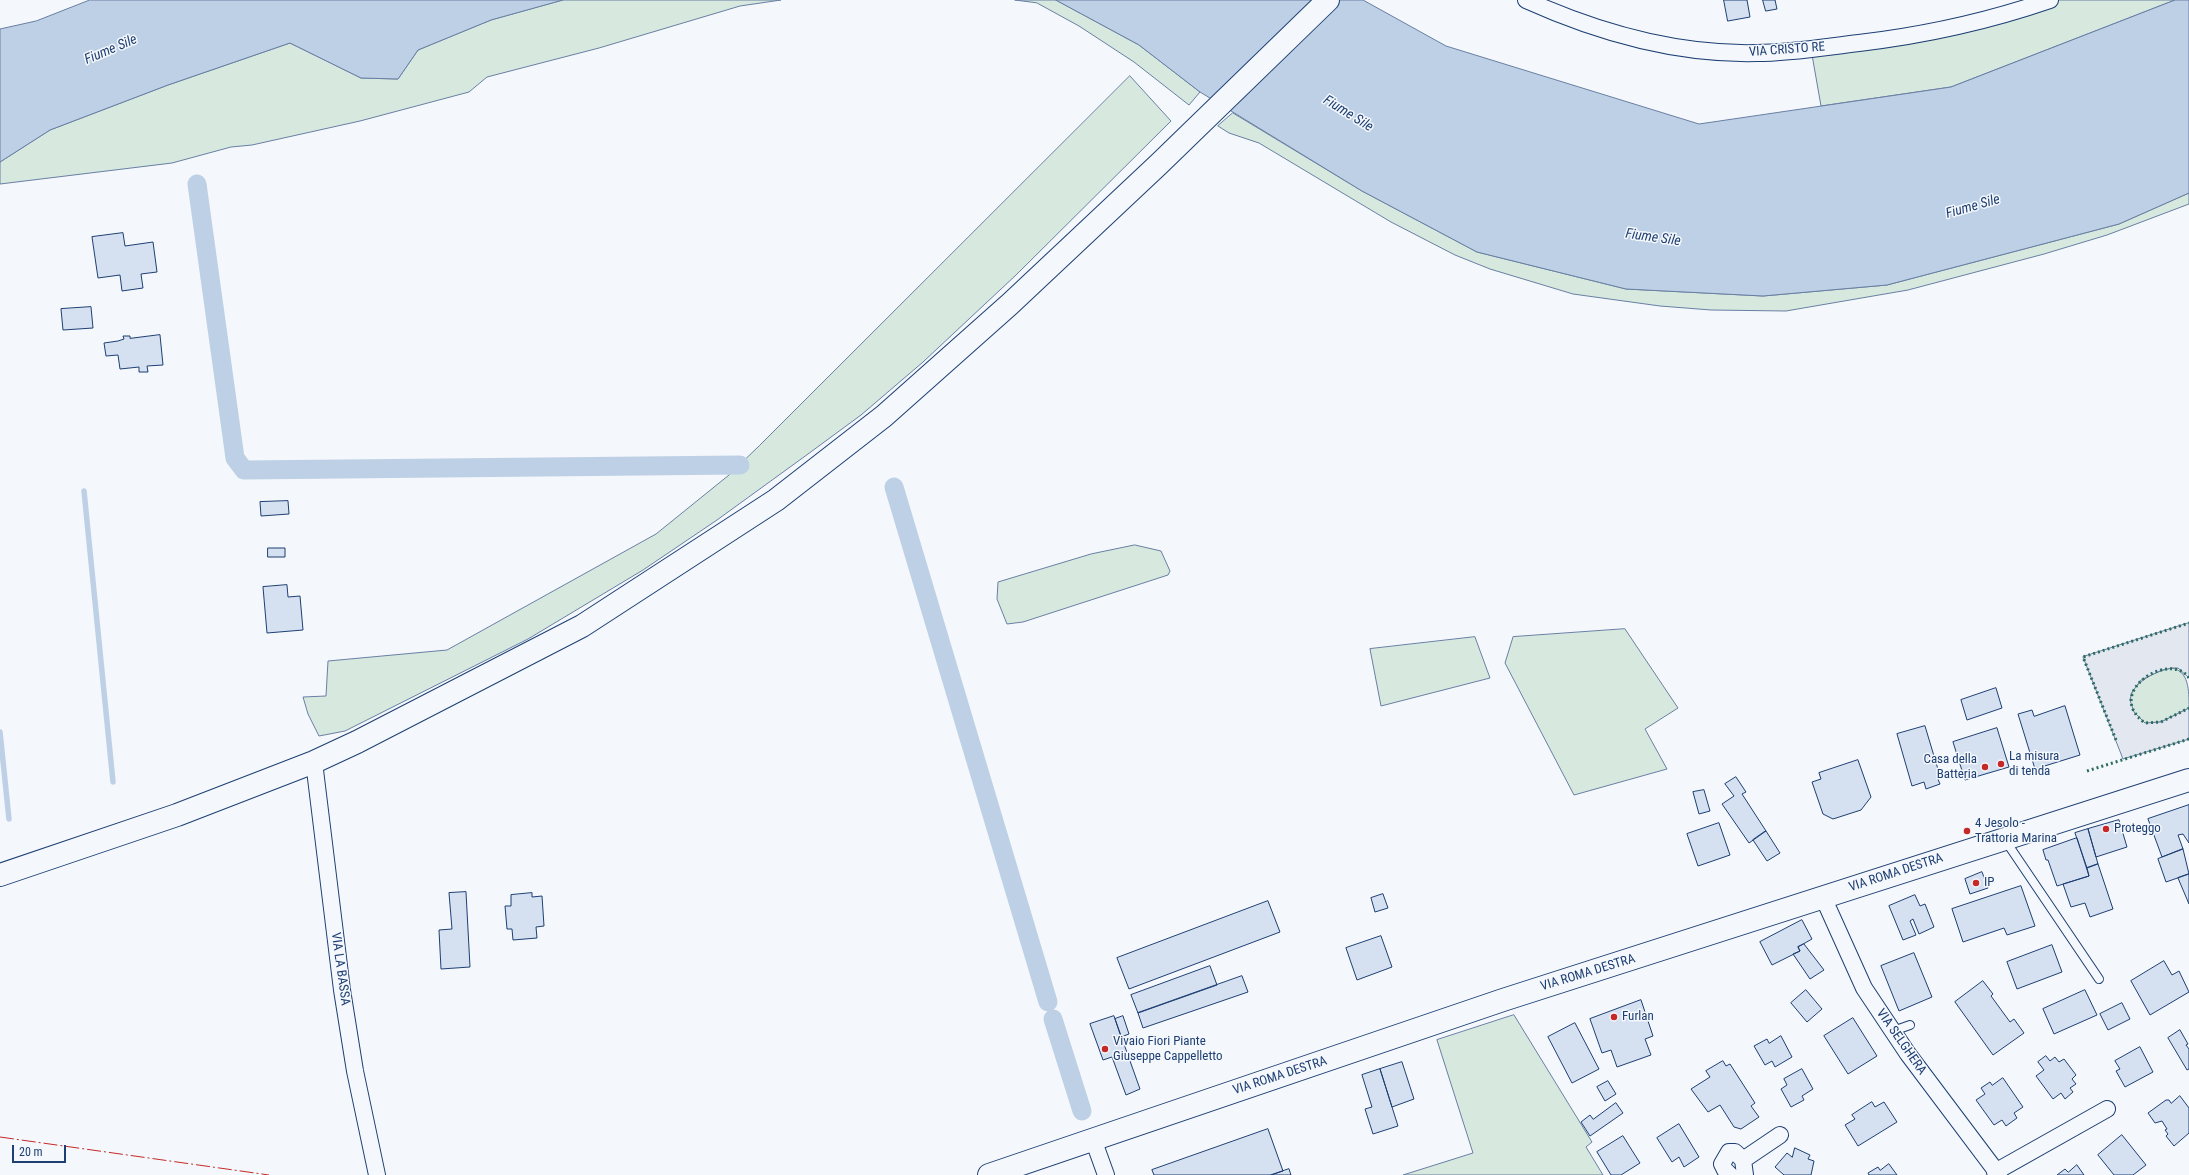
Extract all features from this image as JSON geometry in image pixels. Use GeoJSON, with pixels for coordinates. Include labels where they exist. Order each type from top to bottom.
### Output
{"type":"FeatureCollection","features":[{"type":"Feature","properties":{"kind":"main road"},"geometry":{"type":"LineString","coordinates":[[0,875],[177,815],[314,762],[582,626],[776,500],[884,416],[1010,304],[1159,164],[1328,0]]}},
{"type":"Feature","properties":{"kind":"main road","name":"VIA ROMA DESTRA"},"geometry":{"type":"LineString","coordinates":[[989,1175],[1503,1000],[2004,838],[2189,780]]}},
{"type":"Feature","properties":{"kind":"street","name":"VIA CRISTO RE"},"geometry":{"type":"LineString","coordinates":[[1526,0],[1553,12],[1611,33],[1674,46],[1715,52],[1757,53],[1811,49],[1908,37],[1970,25],[2050,0]]}},
{"type":"Feature","properties":{"kind":"street","name":"VIA LA BASSA"},"geometry":{"type":"LineString","coordinates":[[314,762],[349,1034],[377,1175]]}},
{"type":"Feature","properties":{"kind":"street","name":"VIA SELGHERA"},"geometry":{"type":"LineString","coordinates":[[1823,897],[1864,988],[1893,1031],[1997,1173]]}},
{"type":"Feature","properties":{"kind":"street"},"geometry":{"type":"LineString","coordinates":[[1997,1173],[2107,1109]]}},
{"type":"Feature","properties":{"kind":"street"},"geometry":{"type":"LineString","coordinates":[[1724,1173],[1722,1164],[1729,1152],[1735,1152],[1744,1167],[1780,1135]]}},
{"type":"Feature","properties":{"kind":"street"},"geometry":{"type":"LineString","coordinates":[[1093,1139],[1106,1175]]}},
{"type":"Feature","properties":{"kind":"lane"},"geometry":{"type":"LineString","coordinates":[[2004,838],[2099,979]]}},
{"type":"Feature","properties":{"kind":"lane"},"geometry":{"type":"LineString","coordinates":[[1893,1031],[1910,1025]]}},
{"type":"Feature","properties":{"kind":"shaded area"},"geometry":{"type":"Polygon","coordinates":[[[563,0],[781,0],[740,6],[599,48],[487,77],[469,92],[360,121],[252,145],[231,147],[172,163],[0,184],[0,162],[50,130],[168,85],[290,43],[361,78],[398,79],[418,50],[491,20],[563,0]]]}},
{"type":"Feature","properties":{"kind":"shaded area"},"geometry":{"type":"Polygon","coordinates":[[[1015,0],[1056,0],[1139,45],[1200,92],[1189,105],[1134,62],[1079,26],[1037,3],[1015,0]]]}},
{"type":"Feature","properties":{"kind":"shaded area"},"geometry":{"type":"Polygon","coordinates":[[[2050,0],[2175,0],[1951,87],[1821,106],[1811,49],[2050,0]]]}},
{"type":"Feature","properties":{"kind":"shaded area"},"geometry":{"type":"Polygon","coordinates":[[[1130,76],[1171,121],[1016,275],[923,362],[861,415],[717,520],[643,570],[528,639],[345,731],[319,736],[308,714],[303,697],[326,696],[328,661],[447,650],[656,534],[729,475],[1130,76]]]}},
{"type":"Feature","properties":{"kind":"shaded area"},"geometry":{"type":"Polygon","coordinates":[[[1233,113],[1362,191],[1477,252],[1626,289],[1763,296],[1887,285],[2119,224],[2189,193],[2189,204],[2107,235],[2044,254],[1908,290],[1786,311],[1711,310],[1660,306],[1573,294],[1490,269],[1455,255],[1391,222],[1259,143],[1229,133],[1218,126],[1233,113]]]}},
{"type":"Feature","properties":{"kind":"shaded area"},"geometry":{"type":"Polygon","coordinates":[[[1135,545],[1161,551],[1170,571],[1168,575],[1023,622],[1007,624],[997,599],[998,582],[1091,554],[1135,545]]]}},
{"type":"Feature","properties":{"kind":"shaded area"},"geometry":{"type":"Polygon","coordinates":[[[2189,623],[2189,678],[2178,668],[2162,670],[2141,680],[2132,692],[2130,700],[2134,712],[2145,723],[2161,722],[2189,708],[2189,739],[2123,759],[2083,657],[2189,623]]]}},
{"type":"Feature","properties":{"kind":"shaded area"},"geometry":{"type":"Polygon","coordinates":[[[1625,629],[1678,708],[1645,729],[1667,769],[1574,795],[1505,663],[1513,637],[1625,629]]]}},
{"type":"Feature","properties":{"kind":"shaded area"},"geometry":{"type":"Polygon","coordinates":[[[1475,637],[1490,678],[1381,706],[1370,649],[1475,637]]]}},
{"type":"Feature","properties":{"kind":"shaded area"},"geometry":{"type":"Polygon","coordinates":[[[2172,668],[2178,670],[2185,677],[2189,695],[2189,708],[2161,722],[2145,723],[2135,714],[2131,705],[2131,696],[2135,688],[2142,681],[2151,675],[2172,668]]]}},
{"type":"Feature","properties":{"kind":"shaded area"},"geometry":{"type":"Polygon","coordinates":[[[1514,1015],[1592,1142],[1586,1147],[1603,1175],[1403,1175],[1473,1153],[1437,1040],[1514,1015]]]}},
{"type":"Feature","properties":{"kind":"water","name":"Fiume Sile"},"geometry":{"type":"Polygon","coordinates":[[[90,0],[563,0],[491,20],[418,50],[398,79],[361,78],[290,43],[168,85],[50,130],[0,162],[0,29],[36,21],[90,0]]]}},
{"type":"Feature","properties":{"kind":"water","name":"Fiume Sile"},"geometry":{"type":"Polygon","coordinates":[[[1056,0],[1363,0],[1446,46],[1699,124],[1951,87],[2175,0],[2189,0],[2189,193],[2119,224],[1887,285],[1763,296],[1626,289],[1477,252],[1362,191],[1200,92],[1139,45],[1056,0]]]}},
{"type":"Feature","properties":{"kind":"building"},"geometry":{"type":"Polygon","coordinates":[[[1724,0],[1747,0],[1750,17],[1728,21],[1724,0]]]}},
{"type":"Feature","properties":{"kind":"building"},"geometry":{"type":"Polygon","coordinates":[[[1763,0],[1775,0],[1777,9],[1766,11],[1763,0]]]}},
{"type":"Feature","properties":{"kind":"building"},"geometry":{"type":"Polygon","coordinates":[[[123,233],[125,246],[153,242],[157,272],[141,274],[143,288],[122,291],[120,275],[98,278],[92,237],[123,233]]]}},
{"type":"Feature","properties":{"kind":"building"},"geometry":{"type":"Polygon","coordinates":[[[91,307],[93,328],[63,330],[61,309],[91,307]]]}},
{"type":"Feature","properties":{"kind":"building"},"geometry":{"type":"Polygon","coordinates":[[[160,335],[163,365],[147,366],[148,372],[139,372],[139,367],[120,369],[118,355],[106,356],[104,343],[124,339],[123,336],[130,336],[130,338],[160,335]]]}},
{"type":"Feature","properties":{"kind":"building"},"geometry":{"type":"Polygon","coordinates":[[[288,501],[289,514],[261,516],[260,502],[288,501]]]}},
{"type":"Feature","properties":{"kind":"building"},"geometry":{"type":"Polygon","coordinates":[[[268,548],[285,548],[285,557],[268,557],[268,548]]]}},
{"type":"Feature","properties":{"kind":"building"},"geometry":{"type":"Polygon","coordinates":[[[287,585],[288,597],[300,596],[303,630],[267,633],[263,587],[287,585]]]}},
{"type":"Feature","properties":{"kind":"building"},"geometry":{"type":"Polygon","coordinates":[[[1996,688],[2002,708],[1967,720],[1961,700],[1996,688]]]}},
{"type":"Feature","properties":{"kind":"building"},"geometry":{"type":"Polygon","coordinates":[[[2065,706],[2080,755],[2035,769],[2018,714],[2032,710],[2034,716],[2065,706]]]}},
{"type":"Feature","properties":{"kind":"building"},"geometry":{"type":"Polygon","coordinates":[[[1925,726],[1940,776],[1937,777],[1940,784],[1926,789],[1924,782],[1912,786],[1897,734],[1925,726]]]}},
{"type":"Feature","properties":{"kind":"building"},"geometry":{"type":"Polygon","coordinates":[[[1997,728],[2009,767],[1965,780],[1953,742],[1997,728]]]}},
{"type":"Feature","properties":{"kind":"building"},"geometry":{"type":"Polygon","coordinates":[[[1858,760],[1871,797],[1861,810],[1833,819],[1823,814],[1812,782],[1821,779],[1819,773],[1858,760]]]}},
{"type":"Feature","properties":{"kind":"building"},"geometry":{"type":"Polygon","coordinates":[[[1736,777],[1746,792],[1742,794],[1766,831],[1749,843],[1722,804],[1734,796],[1725,784],[1736,777]]]}},
{"type":"Feature","properties":{"kind":"building"},"geometry":{"type":"Polygon","coordinates":[[[1704,790],[1710,811],[1699,814],[1693,792],[1704,790]]]}},
{"type":"Feature","properties":{"kind":"building"},"geometry":{"type":"Polygon","coordinates":[[[2189,805],[2189,843],[2183,834],[2178,835],[2183,849],[2162,857],[2148,819],[2189,805]]]}},
{"type":"Feature","properties":{"kind":"building"},"geometry":{"type":"Polygon","coordinates":[[[2119,820],[2127,847],[2096,857],[2088,829],[2119,820]]]}},
{"type":"Feature","properties":{"kind":"building"},"geometry":{"type":"Polygon","coordinates":[[[1719,823],[1730,855],[1698,866],[1687,834],[1719,823]]]}},
{"type":"Feature","properties":{"kind":"building"},"geometry":{"type":"Polygon","coordinates":[[[2088,829],[2098,864],[2087,868],[2075,833],[2088,829]]]}},
{"type":"Feature","properties":{"kind":"building"},"geometry":{"type":"Polygon","coordinates":[[[1766,831],[1780,853],[1767,861],[1753,840],[1766,831]]]}},
{"type":"Feature","properties":{"kind":"building"},"geometry":{"type":"Polygon","coordinates":[[[2077,838],[2089,876],[2057,886],[2043,850],[2077,838]]]}},
{"type":"Feature","properties":{"kind":"building"},"geometry":{"type":"Polygon","coordinates":[[[2183,849],[2189,874],[2166,882],[2158,859],[2183,849]]]}},
{"type":"Feature","properties":{"kind":"building"},"geometry":{"type":"Polygon","coordinates":[[[2098,864],[2113,909],[2090,917],[2085,903],[2071,907],[2063,884],[2089,876],[2087,868],[2098,864]]]}},
{"type":"Feature","properties":{"kind":"building"},"geometry":{"type":"Polygon","coordinates":[[[1982,872],[1988,888],[1970,894],[1965,879],[1982,872]]]}},
{"type":"Feature","properties":{"kind":"building"},"geometry":{"type":"Polygon","coordinates":[[[2189,874],[2189,904],[2178,878],[2189,874]]]}},
{"type":"Feature","properties":{"kind":"building"},"geometry":{"type":"Polygon","coordinates":[[[2021,886],[2035,926],[2007,935],[2004,928],[1963,942],[1952,909],[2021,886]]]}},
{"type":"Feature","properties":{"kind":"building"},"geometry":{"type":"Polygon","coordinates":[[[466,892],[470,967],[441,969],[439,930],[452,929],[449,893],[466,892]]]}},
{"type":"Feature","properties":{"kind":"building"},"geometry":{"type":"Polygon","coordinates":[[[532,893],[532,897],[542,896],[544,926],[536,927],[537,938],[513,940],[512,929],[507,929],[505,906],[511,906],[511,895],[532,893]]]}},
{"type":"Feature","properties":{"kind":"building"},"geometry":{"type":"Polygon","coordinates":[[[1383,894],[1388,908],[1375,912],[1371,898],[1383,894]]]}},
{"type":"Feature","properties":{"kind":"building"},"geometry":{"type":"Polygon","coordinates":[[[1915,895],[1920,906],[1925,904],[1934,927],[1919,934],[1913,919],[1910,921],[1916,935],[1903,940],[1889,906],[1915,895]]]}},
{"type":"Feature","properties":{"kind":"building"},"geometry":{"type":"Polygon","coordinates":[[[1268,901],[1280,932],[1129,989],[1117,958],[1268,901]]]}},
{"type":"Feature","properties":{"kind":"building"},"geometry":{"type":"Polygon","coordinates":[[[1802,920],[1812,939],[1798,947],[1800,951],[1772,965],[1760,942],[1802,920]]]}},
{"type":"Feature","properties":{"kind":"building"},"geometry":{"type":"Polygon","coordinates":[[[1381,936],[1392,967],[1357,980],[1346,948],[1381,936]]]}},
{"type":"Feature","properties":{"kind":"building"},"geometry":{"type":"Polygon","coordinates":[[[1804,944],[1824,970],[1810,979],[1793,954],[1800,951],[1798,947],[1804,944]]]}},
{"type":"Feature","properties":{"kind":"building"},"geometry":{"type":"Polygon","coordinates":[[[2052,945],[2062,972],[2017,989],[2007,962],[2052,945]]]}},
{"type":"Feature","properties":{"kind":"building"},"geometry":{"type":"Polygon","coordinates":[[[1914,953],[1932,997],[1899,1011],[1881,966],[1914,953]]]}},
{"type":"Feature","properties":{"kind":"building"},"geometry":{"type":"Polygon","coordinates":[[[2164,961],[2172,975],[2179,971],[2189,992],[2150,1015],[2131,981],[2164,961]]]}},
{"type":"Feature","properties":{"kind":"building"},"geometry":{"type":"Polygon","coordinates":[[[1210,966],[1217,985],[1138,1013],[1131,995],[1210,966]]]}},
{"type":"Feature","properties":{"kind":"building"},"geometry":{"type":"Polygon","coordinates":[[[1242,976],[1248,992],[1143,1028],[1138,1013],[1242,976]]]}},
{"type":"Feature","properties":{"kind":"building"},"geometry":{"type":"Polygon","coordinates":[[[1983,981],[1993,994],[1991,996],[2010,1022],[2014,1019],[2024,1033],[1993,1055],[1955,1002],[1983,981]]]}},
{"type":"Feature","properties":{"kind":"building"},"geometry":{"type":"Polygon","coordinates":[[[1806,990],[1822,1009],[1807,1022],[1791,1003],[1806,990]]]}},
{"type":"Feature","properties":{"kind":"building"},"geometry":{"type":"Polygon","coordinates":[[[2085,990],[2097,1015],[2054,1034],[2043,1009],[2085,990]]]}},
{"type":"Feature","properties":{"kind":"building"},"geometry":{"type":"Polygon","coordinates":[[[1641,1000],[1653,1036],[1645,1039],[1651,1055],[1617,1067],[1611,1050],[1602,1053],[1590,1019],[1641,1000]]]}},
{"type":"Feature","properties":{"kind":"building"},"geometry":{"type":"Polygon","coordinates":[[[2122,1003],[2130,1019],[2108,1030],[2100,1014],[2122,1003]]]}},
{"type":"Feature","properties":{"kind":"building"},"geometry":{"type":"Polygon","coordinates":[[[1114,1016],[1140,1089],[1126,1095],[1112,1057],[1103,1060],[1090,1024],[1114,1016]]]}},
{"type":"Feature","properties":{"kind":"building"},"geometry":{"type":"Polygon","coordinates":[[[1123,1016],[1129,1034],[1121,1037],[1115,1019],[1123,1016]]]}},
{"type":"Feature","properties":{"kind":"building"},"geometry":{"type":"Polygon","coordinates":[[[1853,1018],[1877,1056],[1848,1074],[1824,1036],[1853,1018]]]}},
{"type":"Feature","properties":{"kind":"building"},"geometry":{"type":"Polygon","coordinates":[[[1575,1023],[1599,1069],[1572,1083],[1548,1037],[1575,1023]]]}},
{"type":"Feature","properties":{"kind":"building"},"geometry":{"type":"Polygon","coordinates":[[[2180,1030],[2188,1044],[2186,1045],[2189,1049],[2189,1069],[2187,1070],[2168,1038],[2180,1030]]]}},
{"type":"Feature","properties":{"kind":"building"},"geometry":{"type":"Polygon","coordinates":[[[1781,1036],[1792,1057],[1775,1067],[1772,1061],[1765,1065],[1754,1046],[1767,1039],[1769,1043],[1781,1036]]]}},
{"type":"Feature","properties":{"kind":"building"},"geometry":{"type":"Polygon","coordinates":[[[2140,1047],[2153,1072],[2125,1087],[2116,1071],[2120,1069],[2115,1061],[2140,1047]]]}},
{"type":"Feature","properties":{"kind":"building"},"geometry":{"type":"Polygon","coordinates":[[[2046,1056],[2050,1061],[2055,1057],[2059,1062],[2064,1059],[2076,1075],[2072,1079],[2076,1084],[2070,1088],[2073,1092],[2065,1099],[2061,1093],[2053,1099],[2036,1076],[2044,1070],[2038,1062],[2046,1056]]]}},
{"type":"Feature","properties":{"kind":"building"},"geometry":{"type":"Polygon","coordinates":[[[1723,1061],[1726,1066],[1730,1064],[1755,1103],[1751,1106],[1759,1117],[1741,1129],[1734,1127],[1720,1105],[1708,1112],[1691,1089],[1710,1077],[1706,1071],[1723,1061]]]}},
{"type":"Feature","properties":{"kind":"building"},"geometry":{"type":"Polygon","coordinates":[[[1402,1062],[1414,1099],[1392,1107],[1380,1069],[1402,1062]]]}},
{"type":"Feature","properties":{"kind":"building"},"geometry":{"type":"Polygon","coordinates":[[[1380,1069],[1398,1126],[1373,1134],[1365,1109],[1372,1107],[1362,1075],[1380,1069]]]}},
{"type":"Feature","properties":{"kind":"building"},"geometry":{"type":"Polygon","coordinates":[[[1802,1069],[1813,1089],[1802,1096],[1804,1100],[1791,1107],[1781,1089],[1787,1085],[1784,1079],[1802,1069]]]}},
{"type":"Feature","properties":{"kind":"building"},"geometry":{"type":"Polygon","coordinates":[[[2003,1078],[2023,1107],[2014,1113],[2017,1118],[2006,1126],[2002,1120],[1994,1125],[1976,1100],[1985,1094],[1981,1088],[1990,1082],[1992,1085],[2003,1078]]]}},
{"type":"Feature","properties":{"kind":"building"},"geometry":{"type":"Polygon","coordinates":[[[1608,1081],[1616,1094],[1605,1101],[1597,1087],[1608,1081]]]}},
{"type":"Feature","properties":{"kind":"building"},"geometry":{"type":"Polygon","coordinates":[[[2180,1096],[2189,1108],[2189,1133],[2174,1146],[2166,1136],[2168,1134],[2165,1130],[2167,1129],[2162,1121],[2155,1123],[2148,1113],[2166,1100],[2169,1100],[2171,1103],[2180,1096]]]}},
{"type":"Feature","properties":{"kind":"building"},"geometry":{"type":"Polygon","coordinates":[[[1872,1102],[1875,1107],[1884,1102],[1897,1122],[1858,1146],[1845,1125],[1855,1119],[1852,1115],[1872,1102]]]}},
{"type":"Feature","properties":{"kind":"building"},"geometry":{"type":"Polygon","coordinates":[[[1616,1103],[1623,1113],[1590,1136],[1581,1122],[1590,1115],[1593,1119],[1616,1103]]]}},
{"type":"Feature","properties":{"kind":"building"},"geometry":{"type":"Polygon","coordinates":[[[1679,1124],[1699,1157],[1684,1167],[1679,1157],[1672,1162],[1657,1138],[1679,1124]]]}},
{"type":"Feature","properties":{"kind":"building"},"geometry":{"type":"Polygon","coordinates":[[[1268,1129],[1283,1171],[1271,1175],[1154,1175],[1152,1170],[1268,1129]]]}},
{"type":"Feature","properties":{"kind":"building"},"geometry":{"type":"Polygon","coordinates":[[[2122,1135],[2146,1165],[2133,1175],[2114,1175],[2098,1155],[2122,1135]]]}},
{"type":"Feature","properties":{"kind":"building"},"geometry":{"type":"Polygon","coordinates":[[[1623,1136],[1640,1163],[1621,1175],[1611,1175],[1597,1152],[1623,1136]]]}},
{"type":"Feature","properties":{"kind":"building"},"geometry":{"type":"Polygon","coordinates":[[[1795,1148],[1810,1155],[1808,1159],[1814,1161],[1811,1175],[1784,1175],[1775,1167],[1787,1153],[1792,1157],[1795,1148]]]}},
{"type":"Feature","properties":{"kind":"building"},"geometry":{"type":"Polygon","coordinates":[[[1889,1164],[1897,1175],[1869,1175],[1868,1173],[1878,1167],[1880,1170],[1889,1164]]]}},
{"type":"Feature","properties":{"kind":"building"},"geometry":{"type":"Polygon","coordinates":[[[2077,1165],[2084,1175],[2057,1175],[2065,1169],[2068,1172],[2077,1165]]]}},
{"type":"Feature","properties":{"kind":"building"},"geometry":{"type":"Polygon","coordinates":[[[1289,1169],[1291,1175],[1271,1175],[1289,1169]]]}},
{"type":"Feature","properties":{"kind":"waterway"},"geometry":{"type":"LineString","coordinates":[[197,184],[235,458],[244,470],[740,465]]}},
{"type":"Feature","properties":{"kind":"waterway"},"geometry":{"type":"LineString","coordinates":[[894,487],[1048,1002]]}},
{"type":"Feature","properties":{"kind":"waterway"},"geometry":{"type":"LineString","coordinates":[[84,491],[113,782]]}},
{"type":"Feature","properties":{"kind":"waterway"},"geometry":{"type":"LineString","coordinates":[[0,732],[9,819]]}},
{"type":"Feature","properties":{"kind":"waterway"},"geometry":{"type":"LineString","coordinates":[[1053,1019],[1082,1111]]}},
{"type":"Feature","properties":{"kind":"hedge"},"geometry":{"type":"LineString","coordinates":[[2116,740],[2083,657],[2189,623]]}},
{"type":"Feature","properties":{"kind":"hedge"},"geometry":{"type":"LineString","coordinates":[[2189,678],[2180,671],[2168,669],[2156,672],[2144,678],[2135,688],[2131,699],[2134,711],[2145,723],[2161,722],[2189,708]]}},
{"type":"Feature","properties":{"kind":"hedge"},"geometry":{"type":"LineString","coordinates":[[2087,771],[2189,739]]}},
{"type":"Feature","properties":{"kind":"power"},"geometry":{"type":"LineString","coordinates":[[0,1137],[269,1175]]}},
{"type":"Feature","properties":{"kind":"place","name":"La misura di tenda"},"geometry":{"type":"Point","coordinates":[2001,764]}},
{"type":"Feature","properties":{"kind":"place","name":"Casa della Batteria"},"geometry":{"type":"Point","coordinates":[1985,767]}},
{"type":"Feature","properties":{"kind":"place","name":"Proteggo"},"geometry":{"type":"Point","coordinates":[2106,829]}},
{"type":"Feature","properties":{"kind":"place","name":"4 Jesolo - Trattoria Marina"},"geometry":{"type":"Point","coordinates":[1967,831]}},
{"type":"Feature","properties":{"kind":"place","name":"IP"},"geometry":{"type":"Point","coordinates":[1976,883]}},
{"type":"Feature","properties":{"kind":"place","name":"Furlan"},"geometry":{"type":"Point","coordinates":[1614,1017]}},
{"type":"Feature","properties":{"kind":"place","name":"Vivaio Fiori Piante Giuseppe Cappelletto"},"geometry":{"type":"Point","coordinates":[1105,1049]}}]}
